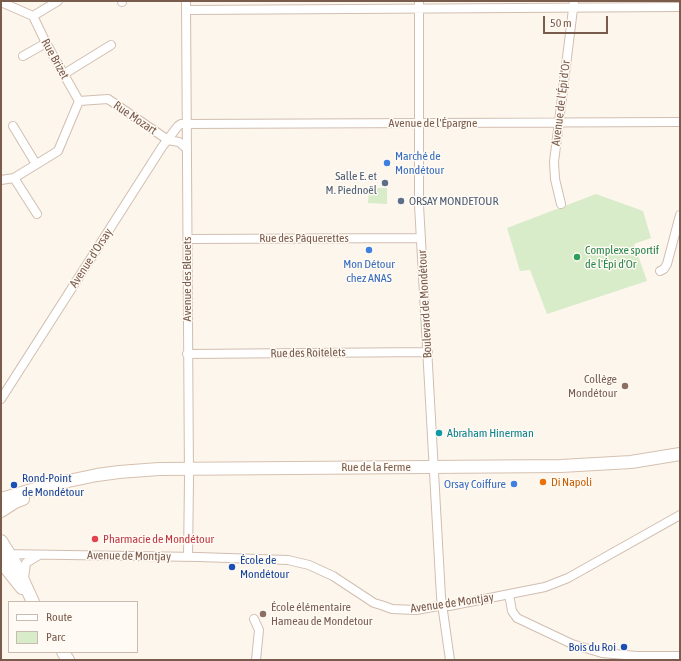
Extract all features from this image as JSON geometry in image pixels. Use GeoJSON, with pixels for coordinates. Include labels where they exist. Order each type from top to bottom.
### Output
{"type":"FeatureCollection","features":[{"type":"Feature","properties":{"kind":"street"},"geometry":{"type":"LineString","coordinates":[[1,2],[33,16],[58,1]]}},
{"type":"Feature","properties":{"kind":"street","name":"Avenue des Bleuets"},"geometry":{"type":"LineString","coordinates":[[186,1],[186,148],[188,239],[187,354],[189,468],[188,557]]}},
{"type":"Feature","properties":{"kind":"street"},"geometry":{"type":"LineString","coordinates":[[186,10],[420,5],[573,4],[680,7]]}},
{"type":"Feature","properties":{"kind":"street","name":"Avenue de l'Épi d'Or"},"geometry":{"type":"LineString","coordinates":[[561,204],[554,179],[554,170],[573,4]]}},
{"type":"Feature","properties":{"kind":"street","name":"Boulevard de Mondétour"},"geometry":{"type":"LineString","coordinates":[[420,5],[418,185],[441,597],[450,660]]}},
{"type":"Feature","properties":{"kind":"street","name":"Rue Brizet"},"geometry":{"type":"LineString","coordinates":[[33,16],[46,43],[79,101]]}},
{"type":"Feature","properties":{"kind":"street"},"geometry":{"type":"LineString","coordinates":[[23,56],[46,43]]}},
{"type":"Feature","properties":{"kind":"street"},"geometry":{"type":"LineString","coordinates":[[64,74],[111,45]]}},
{"type":"Feature","properties":{"kind":"street","name":"Rue Mozart"},"geometry":{"type":"LineString","coordinates":[[79,101],[108,100],[168,140],[179,142],[186,148]]}},
{"type":"Feature","properties":{"kind":"street"},"geometry":{"type":"LineString","coordinates":[[1,180],[14,178],[58,151],[79,101]]}},
{"type":"Feature","properties":{"kind":"street","name":"Avenue de l'Épargne"},"geometry":{"type":"LineString","coordinates":[[186,123],[680,122]]}},
{"type":"Feature","properties":{"kind":"street","name":"Avenue d'Orsay"},"geometry":{"type":"LineString","coordinates":[[1,399],[158,154],[178,126],[186,123]]}},
{"type":"Feature","properties":{"kind":"street"},"geometry":{"type":"LineString","coordinates":[[13,126],[36,164]]}},
{"type":"Feature","properties":{"kind":"street"},"geometry":{"type":"LineString","coordinates":[[14,178],[37,214]]}},
{"type":"Feature","properties":{"kind":"street"},"geometry":{"type":"LineString","coordinates":[[660,271],[664,269],[667,264],[680,215]]}},
{"type":"Feature","properties":{"kind":"street","name":"Rue des Pâquerettes"},"geometry":{"type":"LineString","coordinates":[[188,239],[421,238]]}},
{"type":"Feature","properties":{"kind":"street","name":"Rue des Roitelets"},"geometry":{"type":"LineString","coordinates":[[187,354],[428,352]]}},
{"type":"Feature","properties":{"kind":"street","name":"Rue de la Ferme"},"geometry":{"type":"LineString","coordinates":[[1,499],[49,485],[119,472],[189,468],[587,465],[631,462],[680,454]]}},
{"type":"Feature","properties":{"kind":"street","name":"Rue de la Ferme"},"geometry":{"type":"LineString","coordinates":[[1,510],[15,502],[72,480]]}},
{"type":"Feature","properties":{"kind":"street","name":"Avenue de Montjay"},"geometry":{"type":"LineString","coordinates":[[4,557],[39,554],[288,560],[310,565],[333,576],[374,603],[405,610],[442,606],[545,587],[568,578],[680,515]]}},
{"type":"Feature","properties":{"kind":"street"},"geometry":{"type":"LineString","coordinates":[[1,541],[4,557],[32,601]]}},
{"type":"Feature","properties":{"kind":"street"},"geometry":{"type":"LineString","coordinates":[[24,580],[26,563],[39,554]]}},
{"type":"Feature","properties":{"kind":"street"},"geometry":{"type":"LineString","coordinates":[[4,557],[24,580],[33,601]]}},
{"type":"Feature","properties":{"kind":"street"},"geometry":{"type":"LineString","coordinates":[[508,594],[512,612],[517,618],[572,644],[602,654],[680,656]]}},
{"type":"Feature","properties":{"kind":"street"},"geometry":{"type":"LineString","coordinates":[[254,619],[258,630],[256,660]]}},
{"type":"Feature","properties":{"kind":"green space"},"geometry":{"type":"Polygon","coordinates":[[[369,188],[387,188],[387,204],[368,203],[369,188]]]}},
{"type":"Feature","properties":{"kind":"green space","name":"Complexe sportif de l'Épi d'Or"},"geometry":{"type":"Polygon","coordinates":[[[596,194],[643,211],[651,238],[634,244],[647,281],[547,314],[530,270],[520,271],[507,228],[596,194]]]}},
{"type":"Feature","properties":{"kind":"place","name":"Marché de Mondétour"},"geometry":{"type":"Point","coordinates":[387,163]}},
{"type":"Feature","properties":{"kind":"place","name":"Salle E. et M. Piednoël"},"geometry":{"type":"Point","coordinates":[385,183]}},
{"type":"Feature","properties":{"kind":"place","name":"ORSAY MONDETOUR"},"geometry":{"type":"Point","coordinates":[401,201]}},
{"type":"Feature","properties":{"kind":"place","name":"Mon Détour chez ANAS"},"geometry":{"type":"Point","coordinates":[369,250]}},
{"type":"Feature","properties":{"kind":"place","name":"Complexe sportif de l'Épi d'Or"},"geometry":{"type":"Point","coordinates":[577,257]}},
{"type":"Feature","properties":{"kind":"place","name":"Collège Mondétour"},"geometry":{"type":"Point","coordinates":[625,386]}},
{"type":"Feature","properties":{"kind":"place","name":"Abraham Hinerman"},"geometry":{"type":"Point","coordinates":[439,433]}},
{"type":"Feature","properties":{"kind":"place","name":"Di Napoli"},"geometry":{"type":"Point","coordinates":[543,482]}},
{"type":"Feature","properties":{"kind":"place","name":"Orsay Coiffure"},"geometry":{"type":"Point","coordinates":[514,484]}},
{"type":"Feature","properties":{"kind":"place","name":"Rond-Point de Mondétour"},"geometry":{"type":"Point","coordinates":[14,485]}},
{"type":"Feature","properties":{"kind":"place","name":"Pharmacie de Mondétour"},"geometry":{"type":"Point","coordinates":[95,539]}},
{"type":"Feature","properties":{"kind":"place","name":"École de Mondétour"},"geometry":{"type":"Point","coordinates":[232,567]}},
{"type":"Feature","properties":{"kind":"place","name":"École élémentaire Hameau de Mondetour"},"geometry":{"type":"Point","coordinates":[263,614]}},
{"type":"Feature","properties":{"kind":"place","name":"Bois du Roi"},"geometry":{"type":"Point","coordinates":[624,647]}}]}
